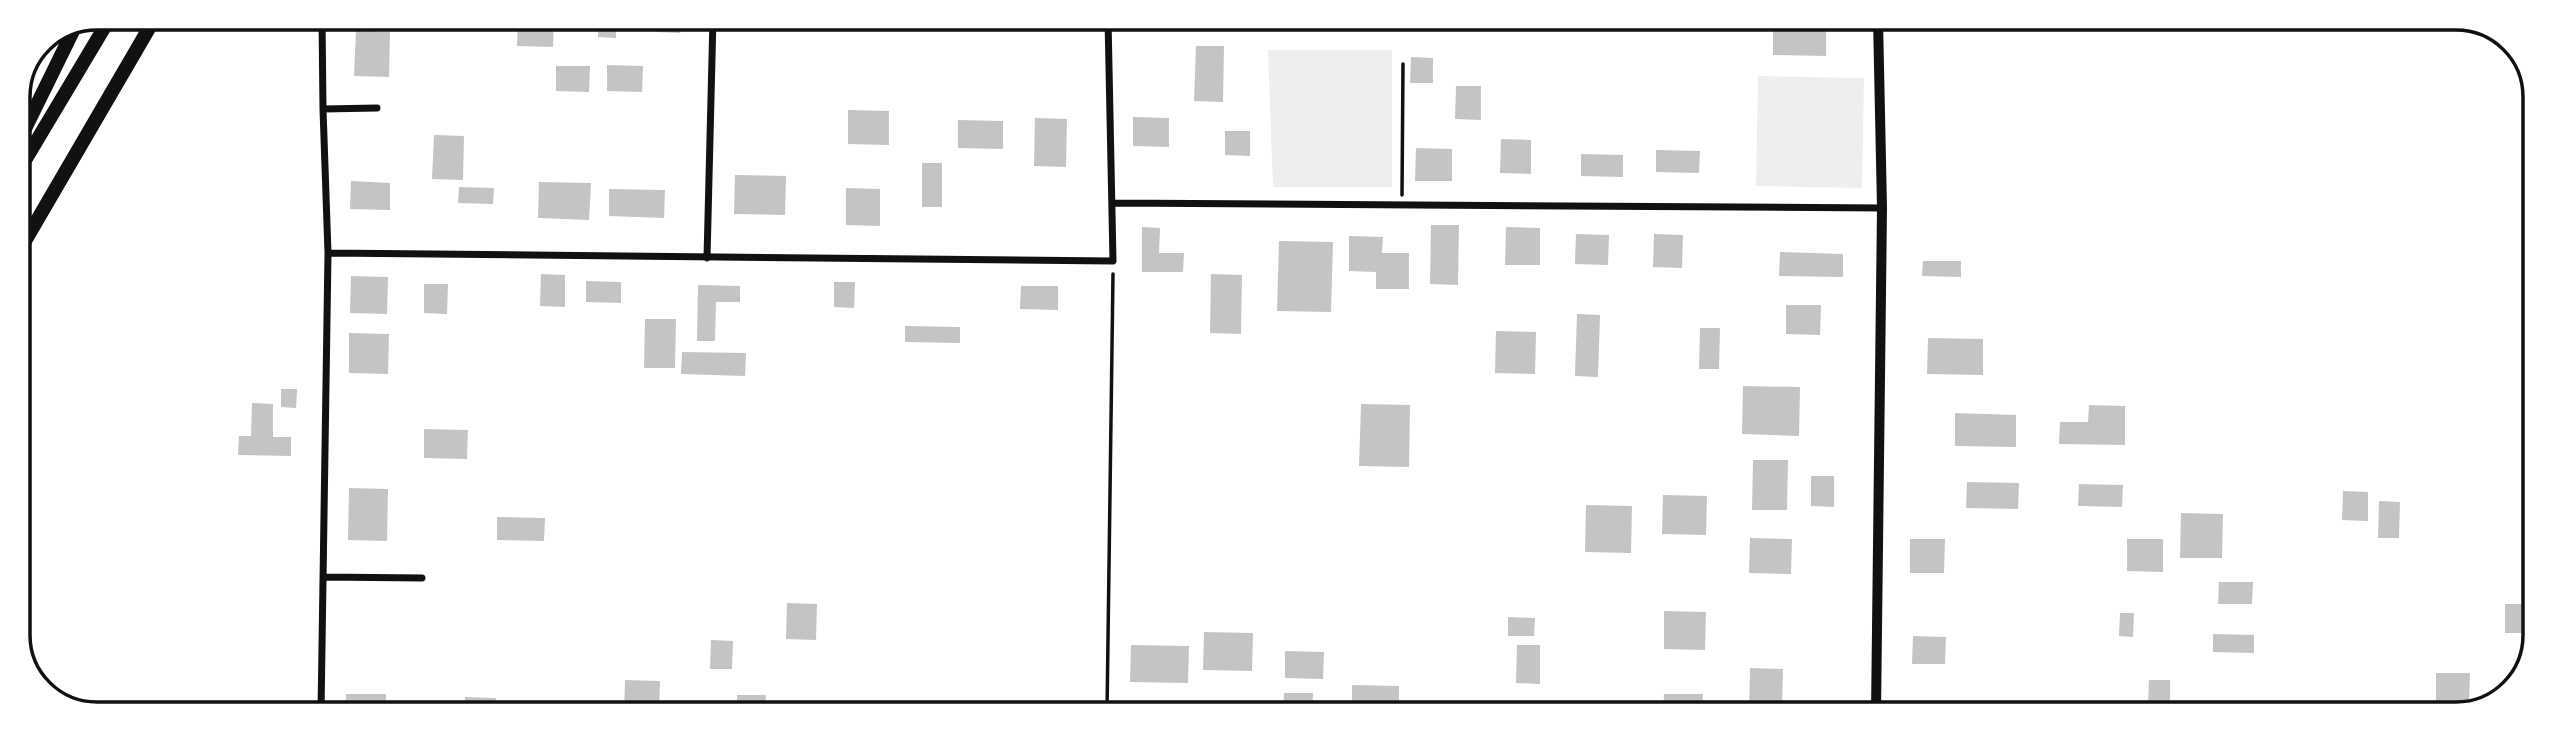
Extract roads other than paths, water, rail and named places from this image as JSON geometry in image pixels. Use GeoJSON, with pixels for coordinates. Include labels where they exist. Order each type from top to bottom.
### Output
{"type":"FeatureCollection","features":[{"type":"Feature","properties":{"kind":"highway"},"geometry":{"type":"LineString","coordinates":[[30,153],[103,30]]}},
{"type":"Feature","properties":{"kind":"highway"},"geometry":{"type":"LineString","coordinates":[[30,232],[148,30]]}},
{"type":"Feature","properties":{"kind":"highway"},"geometry":{"type":"LineString","coordinates":[[30,119],[71,35]]}},
{"type":"Feature","properties":{"kind":"street"},"geometry":{"type":"LineString","coordinates":[[321,702],[328,253],[322,30]]}},
{"type":"Feature","properties":{"kind":"street"},"geometry":{"type":"LineString","coordinates":[[707,258],[713,30]]}},
{"type":"Feature","properties":{"kind":"street"},"geometry":{"type":"LineString","coordinates":[[328,253],[1113,261],[1108,30]]}},
{"type":"Feature","properties":{"kind":"street"},"geometry":{"type":"LineString","coordinates":[[1876,702],[1882,208],[1878,30]]}},
{"type":"Feature","properties":{"kind":"street"},"geometry":{"type":"LineString","coordinates":[[323,109],[377,108]]}},
{"type":"Feature","properties":{"kind":"street"},"geometry":{"type":"LineString","coordinates":[[1112,203],[1882,208]]}},
{"type":"Feature","properties":{"kind":"street"},"geometry":{"type":"LineString","coordinates":[[324,577],[422,578]]}}]}
